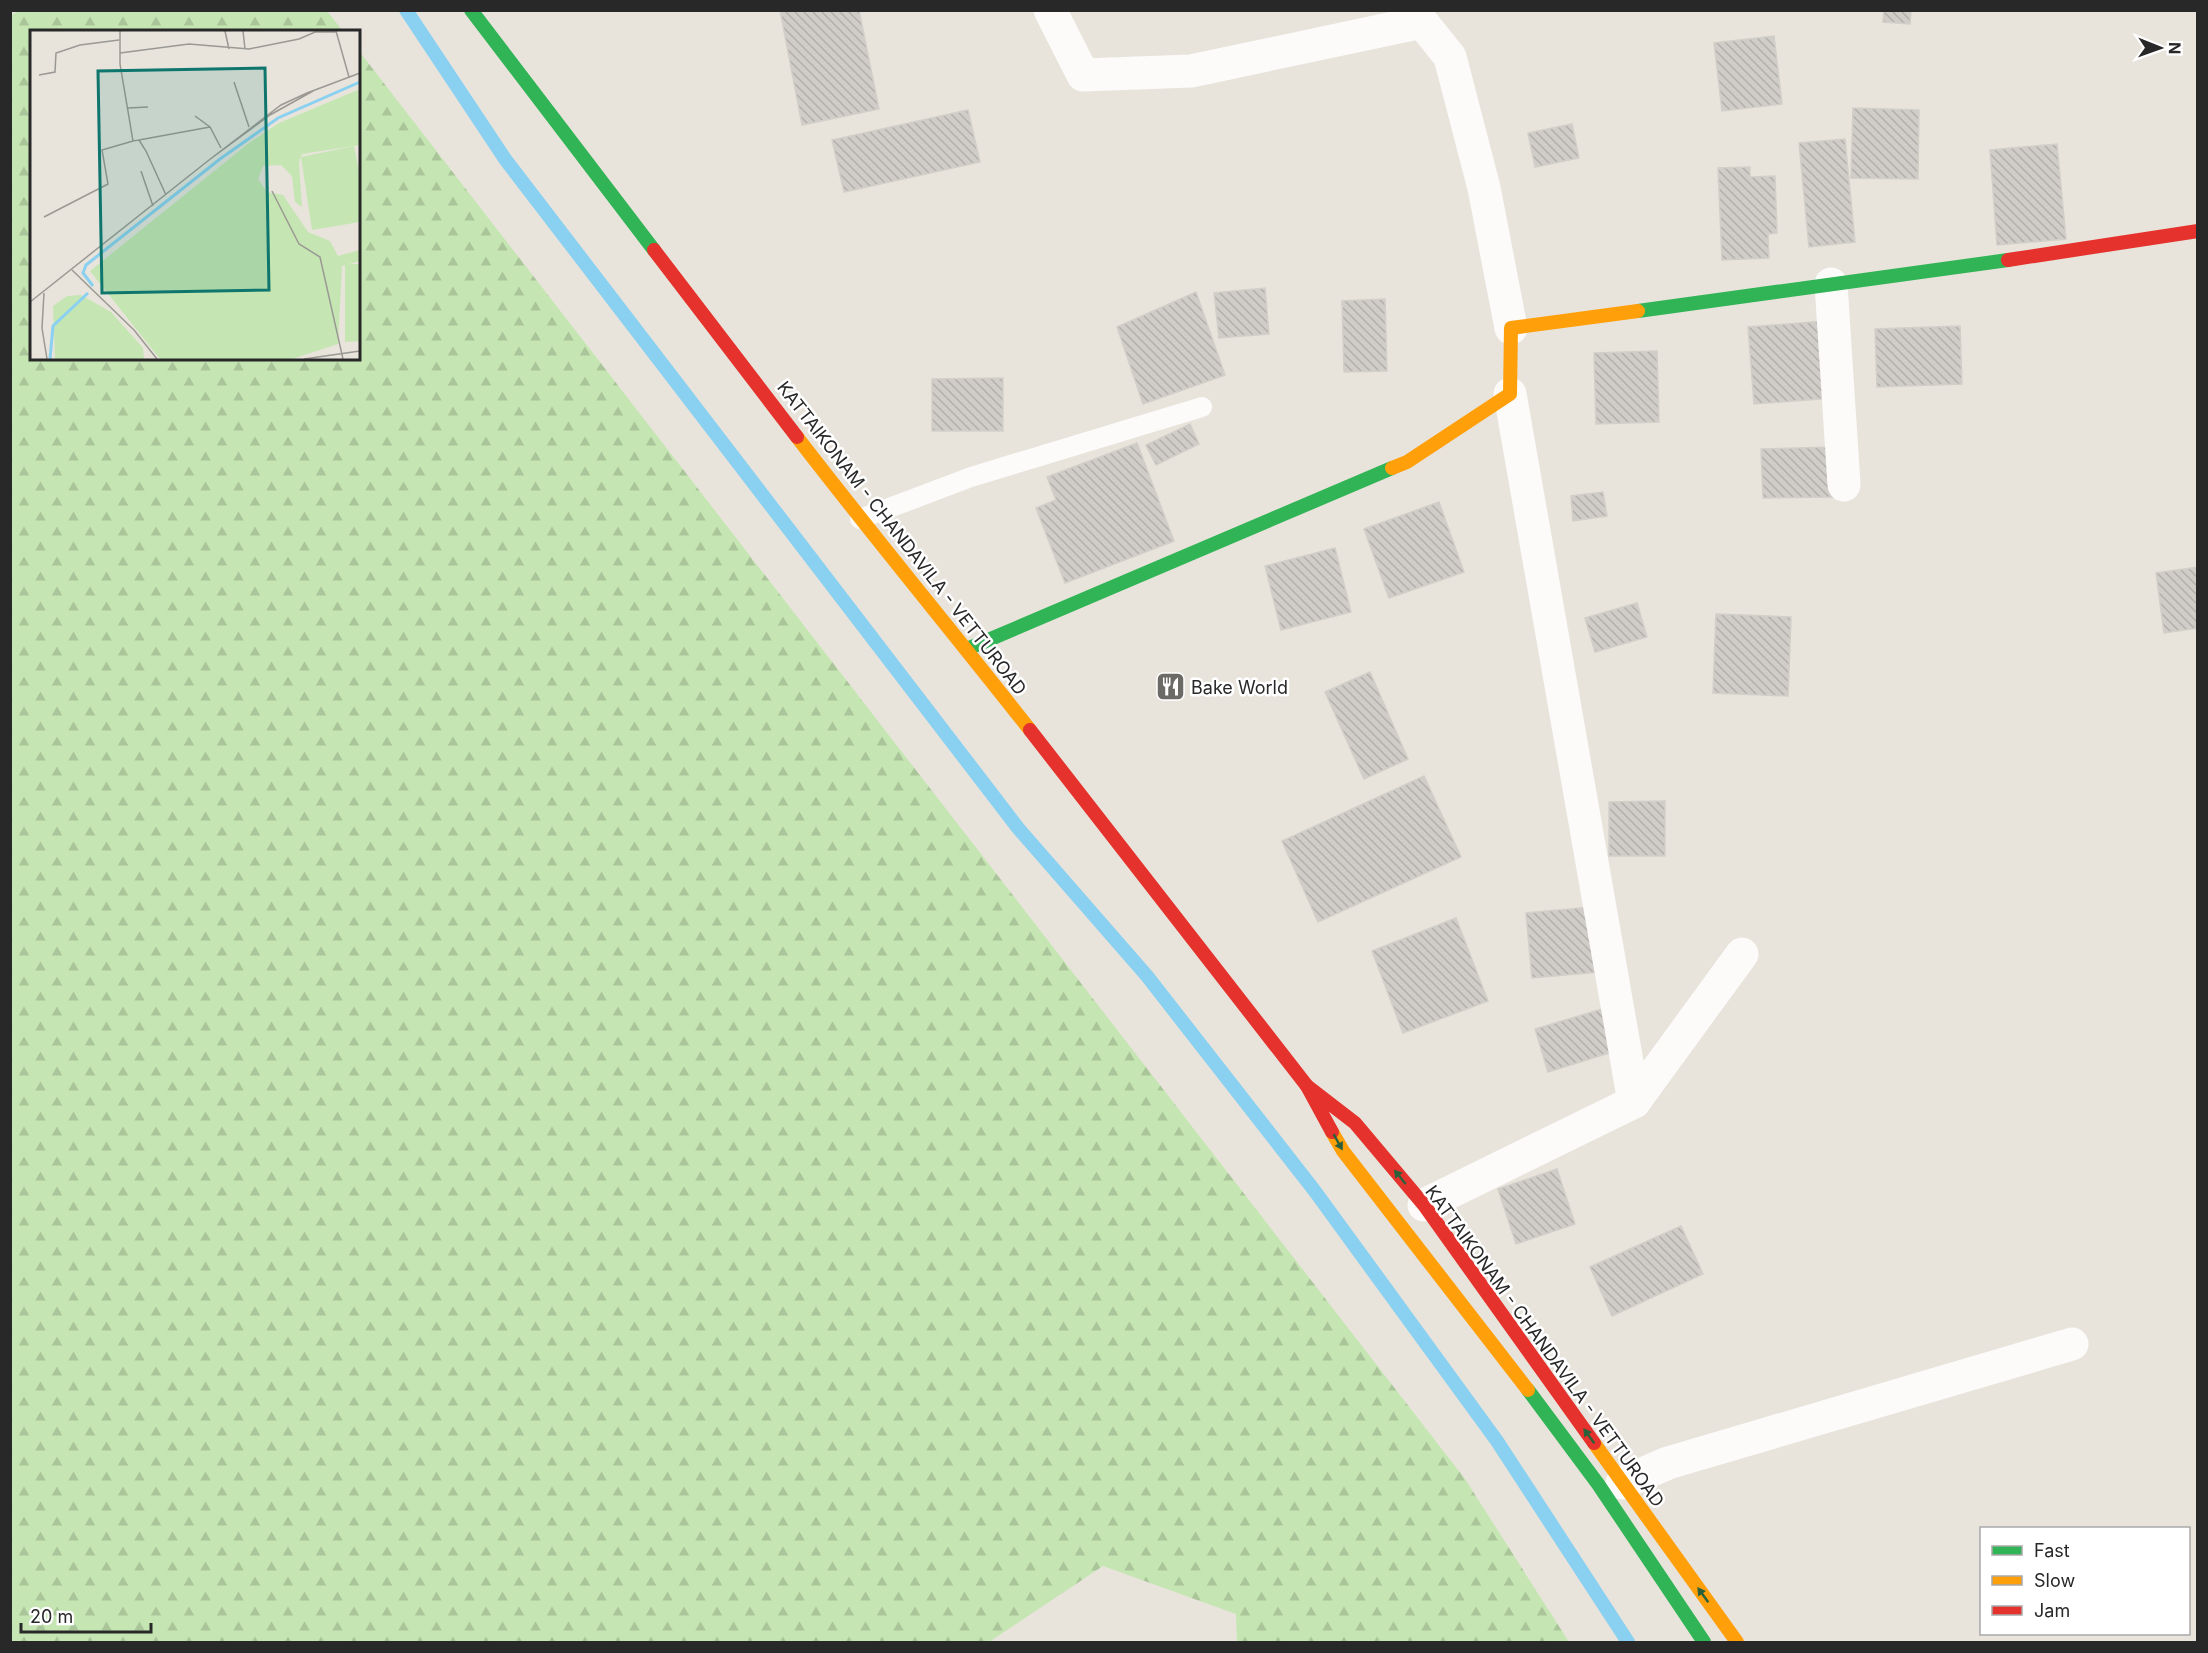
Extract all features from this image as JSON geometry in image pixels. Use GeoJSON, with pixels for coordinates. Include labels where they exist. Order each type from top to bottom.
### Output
{"type":"FeatureCollection","features":[{"type":"Feature","properties":{"kind":"main road","name":"KATTAIKONAM - CHANDAVILA - VETTUROAD"},"geometry":{"type":"LineString","coordinates":[[471,10],[860,519],[967,649],[1307,1086],[1343,1151],[1503,1357],[1598,1485],[1704,1642]]}},
{"type":"Feature","properties":{"kind":"main road"},"geometry":{"type":"LineString","coordinates":[[967,649],[1407,462],[1510,394],[1511,328],[2198,231]]}},
{"type":"Feature","properties":{"kind":"main road","name":"KATTAIKONAM - CHANDAVILA - VETTUROAD"},"geometry":{"type":"LineString","coordinates":[[1307,1086],[1356,1123],[1424,1205],[1737,1642]]}},
{"type":"Feature","properties":{"kind":"street"},"geometry":{"type":"LineString","coordinates":[[1050,10],[1083,75],[1191,71],[1422,22],[1450,57],[1484,188],[1511,328]]}},
{"type":"Feature","properties":{"kind":"street"},"geometry":{"type":"LineString","coordinates":[[1831,284],[1844,485]]}},
{"type":"Feature","properties":{"kind":"street"},"geometry":{"type":"LineString","coordinates":[[1510,394],[1634,1102]]}},
{"type":"Feature","properties":{"kind":"street"},"geometry":{"type":"LineString","coordinates":[[1424,1205],[1634,1102],[1742,954]]}},
{"type":"Feature","properties":{"kind":"street"},"geometry":{"type":"LineString","coordinates":[[1622,1483],[1668,1463],[2072,1344]]}},
{"type":"Feature","properties":{"kind":"lane"},"geometry":{"type":"LineString","coordinates":[[860,519],[971,477],[1202,407]]}},
{"type":"Feature","properties":{"kind":"green space"},"geometry":{"type":"Polygon","coordinates":[[[19,11],[327,11],[342,30],[30,30],[30,360],[360,360],[360,52],[1465,1479],[1569,1642],[1237,1642],[1236,1614],[1103,1566],[989,1642],[11,1642],[10,16],[19,11]]]}},
{"type":"Feature","properties":{"kind":"building"},"geometry":{"type":"Polygon","coordinates":[[[780,10],[859,10],[879,109],[802,125],[780,10]]]}},
{"type":"Feature","properties":{"kind":"building"},"geometry":{"type":"Polygon","coordinates":[[[1884,10],[1911,10],[1910,24],[1883,22],[1884,10]]]}},
{"type":"Feature","properties":{"kind":"building"},"geometry":{"type":"Polygon","coordinates":[[[1774,36],[1782,104],[1722,111],[1714,43],[1774,36]]]}},
{"type":"Feature","properties":{"kind":"building"},"geometry":{"type":"Polygon","coordinates":[[[1853,108],[1919,110],[1918,179],[1851,178],[1853,108]]]}},
{"type":"Feature","properties":{"kind":"building"},"geometry":{"type":"Polygon","coordinates":[[[968,110],[980,162],[844,192],[832,140],[968,110]]]}},
{"type":"Feature","properties":{"kind":"building"},"geometry":{"type":"Polygon","coordinates":[[[1572,124],[1579,158],[1535,167],[1528,133],[1572,124]]]}},
{"type":"Feature","properties":{"kind":"building"},"geometry":{"type":"Polygon","coordinates":[[[1845,139],[1855,242],[1809,247],[1799,143],[1845,139]]]}},
{"type":"Feature","properties":{"kind":"building"},"geometry":{"type":"Polygon","coordinates":[[[2057,144],[2066,239],[1997,245],[1990,150],[2057,144]]]}},
{"type":"Feature","properties":{"kind":"building"},"geometry":{"type":"Polygon","coordinates":[[[1750,167],[1750,177],[1775,176],[1777,233],[1768,234],[1769,258],[1722,260],[1718,168],[1750,167]]]}},
{"type":"Feature","properties":{"kind":"building"},"geometry":{"type":"Polygon","coordinates":[[[1265,288],[1269,334],[1219,338],[1214,293],[1265,288]]]}},
{"type":"Feature","properties":{"kind":"building"},"geometry":{"type":"Polygon","coordinates":[[[1196,292],[1225,375],[1143,404],[1117,327],[1196,292]]]}},
{"type":"Feature","properties":{"kind":"building"},"geometry":{"type":"Polygon","coordinates":[[[1385,299],[1387,371],[1344,372],[1342,301],[1385,299]]]}},
{"type":"Feature","properties":{"kind":"building"},"geometry":{"type":"Polygon","coordinates":[[[1826,321],[1832,398],[1754,404],[1748,327],[1826,321]]]}},
{"type":"Feature","properties":{"kind":"building"},"geometry":{"type":"Polygon","coordinates":[[[1960,326],[1962,384],[1877,387],[1875,329],[1960,326]]]}},
{"type":"Feature","properties":{"kind":"building"},"geometry":{"type":"Polygon","coordinates":[[[1657,351],[1659,422],[1596,424],[1594,353],[1657,351]]]}},
{"type":"Feature","properties":{"kind":"building"},"geometry":{"type":"Polygon","coordinates":[[[1003,378],[1003,431],[932,431],[932,379],[1003,378]]]}},
{"type":"Feature","properties":{"kind":"building"},"geometry":{"type":"Polygon","coordinates":[[[1190,424],[1199,444],[1156,465],[1146,445],[1190,424]]]}},
{"type":"Feature","properties":{"kind":"building"},"geometry":{"type":"Polygon","coordinates":[[[1137,443],[1174,541],[1065,583],[1036,508],[1056,500],[1047,477],[1137,443]]]}},
{"type":"Feature","properties":{"kind":"building"},"geometry":{"type":"Polygon","coordinates":[[[1833,447],[1834,497],[1763,498],[1761,449],[1833,447]]]}},
{"type":"Feature","properties":{"kind":"building"},"geometry":{"type":"Polygon","coordinates":[[[1603,492],[1607,516],[1573,521],[1571,496],[1603,492]]]}},
{"type":"Feature","properties":{"kind":"building"},"geometry":{"type":"Polygon","coordinates":[[[1439,502],[1464,572],[1389,598],[1364,529],[1439,502]]]}},
{"type":"Feature","properties":{"kind":"building"},"geometry":{"type":"Polygon","coordinates":[[[1335,548],[1351,612],[1281,630],[1265,566],[1335,548]]]}},
{"type":"Feature","properties":{"kind":"building"},"geometry":{"type":"Polygon","coordinates":[[[2198,567],[2198,628],[2164,633],[2156,573],[2198,567]]]}},
{"type":"Feature","properties":{"kind":"building"},"geometry":{"type":"Polygon","coordinates":[[[1637,603],[1647,637],[1595,652],[1585,618],[1637,603]]]}},
{"type":"Feature","properties":{"kind":"building"},"geometry":{"type":"Polygon","coordinates":[[[1716,614],[1791,617],[1788,696],[1713,693],[1716,614]]]}},
{"type":"Feature","properties":{"kind":"building"},"geometry":{"type":"Polygon","coordinates":[[[1370,672],[1408,759],[1364,779],[1325,692],[1370,672]]]}},
{"type":"Feature","properties":{"kind":"building"},"geometry":{"type":"Polygon","coordinates":[[[1424,776],[1461,857],[1318,922],[1282,841],[1424,776]]]}},
{"type":"Feature","properties":{"kind":"building"},"geometry":{"type":"Polygon","coordinates":[[[1665,801],[1665,856],[1609,856],[1609,802],[1665,801]]]}},
{"type":"Feature","properties":{"kind":"building"},"geometry":{"type":"Polygon","coordinates":[[[1592,907],[1599,972],[1532,978],[1526,913],[1592,907]]]}},
{"type":"Feature","properties":{"kind":"building"},"geometry":{"type":"Polygon","coordinates":[[[1456,918],[1488,1001],[1403,1033],[1372,951],[1456,918]]]}},
{"type":"Feature","properties":{"kind":"building"},"geometry":{"type":"Polygon","coordinates":[[[1609,1007],[1622,1049],[1548,1072],[1535,1029],[1609,1007]]]}},
{"type":"Feature","properties":{"kind":"building"},"geometry":{"type":"Polygon","coordinates":[[[1557,1169],[1575,1224],[1516,1244],[1498,1189],[1557,1169]]]}},
{"type":"Feature","properties":{"kind":"building"},"geometry":{"type":"Polygon","coordinates":[[[1681,1226],[1703,1274],[1612,1316],[1590,1267],[1681,1226]]]}},
{"type":"Feature","properties":{"kind":"waterway"},"geometry":{"type":"LineString","coordinates":[[406,10],[505,159],[1018,828],[1147,976],[1314,1190],[1497,1441],[1628,1642]]}},
{"type":"Feature","properties":{"kind":"traffic: fast"},"geometry":{"type":"LineString","coordinates":[[471,10],[654,250]]}},
{"type":"Feature","properties":{"kind":"traffic: fast"},"geometry":{"type":"LineString","coordinates":[[1638,311],[2008,260]]}},
{"type":"Feature","properties":{"kind":"traffic: fast"},"geometry":{"type":"LineString","coordinates":[[967,649],[1392,468]]}},
{"type":"Feature","properties":{"kind":"traffic: fast"},"geometry":{"type":"LineString","coordinates":[[1528,1390],[1598,1484],[1704,1642]]}},
{"type":"Feature","properties":{"kind":"traffic: slow"},"geometry":{"type":"LineString","coordinates":[[1392,468],[1407,462],[1510,394],[1511,328],[1638,311]]}},
{"type":"Feature","properties":{"kind":"traffic: slow"},"geometry":{"type":"LineString","coordinates":[[797,437],[1030,730]]}},
{"type":"Feature","properties":{"kind":"traffic: slow"},"geometry":{"type":"LineString","coordinates":[[1332,1132],[1343,1151],[1528,1390]]}},
{"type":"Feature","properties":{"kind":"traffic: slow"},"geometry":{"type":"LineString","coordinates":[[1594,1443],[1737,1642]]}},
{"type":"Feature","properties":{"kind":"traffic: jam"},"geometry":{"type":"LineString","coordinates":[[2008,260],[2198,231]]}},
{"type":"Feature","properties":{"kind":"traffic: jam"},"geometry":{"type":"LineString","coordinates":[[654,250],[797,437]]}},
{"type":"Feature","properties":{"kind":"traffic: jam"},"geometry":{"type":"LineString","coordinates":[[1030,730],[1307,1086]]}},
{"type":"Feature","properties":{"kind":"traffic: jam"},"geometry":{"type":"LineString","coordinates":[[1332,1132],[1307,1086],[1355,1123],[1424,1205],[1594,1443]]}},
{"type":"Feature","properties":{"kind":"place","name":"Bake World"},"geometry":{"type":"Point","coordinates":[1170,687]}}]}
